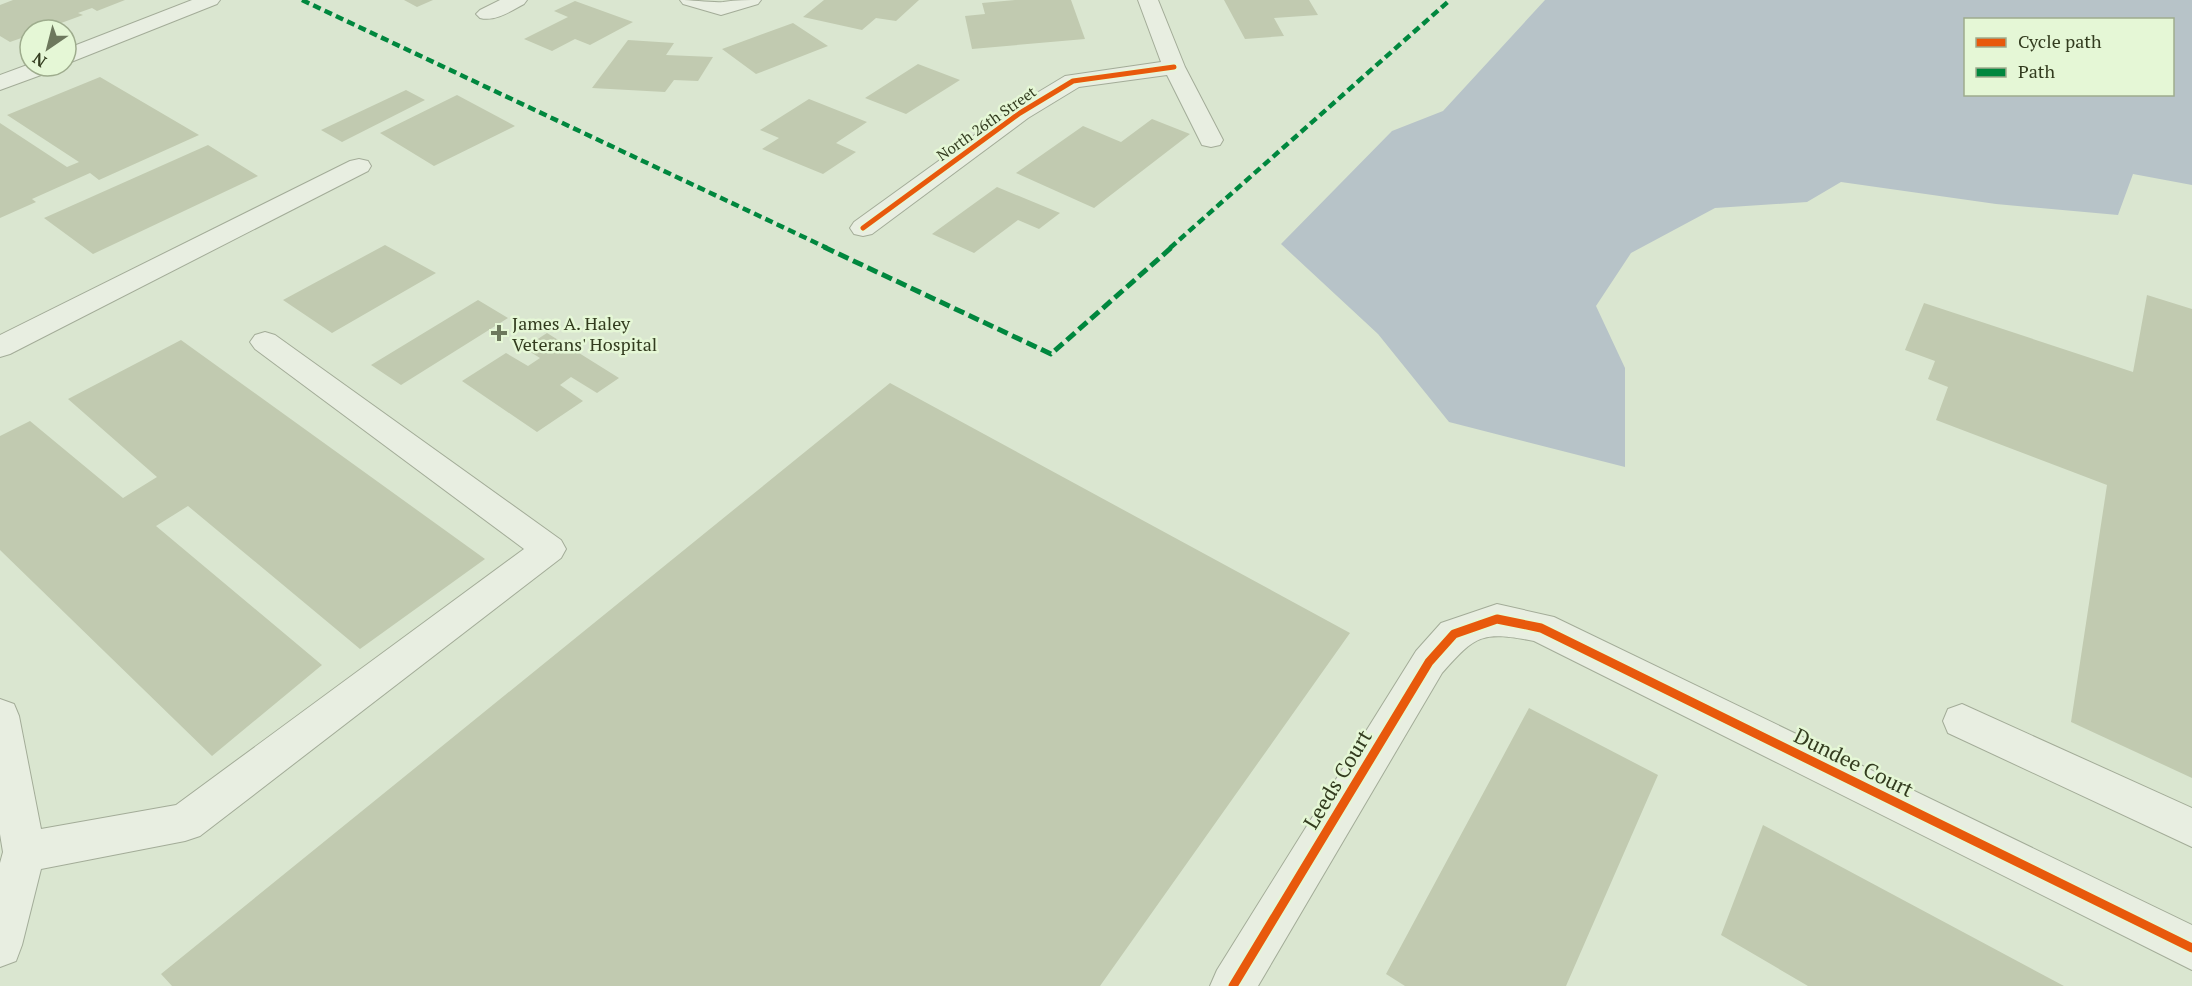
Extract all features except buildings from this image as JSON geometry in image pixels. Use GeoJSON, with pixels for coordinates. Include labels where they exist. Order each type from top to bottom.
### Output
{"type":"FeatureCollection","features":[{"type":"Feature","properties":{"kind":"street"},"geometry":{"type":"LineString","coordinates":[[78,52],[210,0]]}},
{"type":"Feature","properties":{"kind":"street"},"geometry":{"type":"LineString","coordinates":[[487,14],[517,0]]}},
{"type":"Feature","properties":{"kind":"street"},"geometry":{"type":"LineString","coordinates":[[690,0],[721,9],[751,0]]}},
{"type":"Feature","properties":{"kind":"street"},"geometry":{"type":"LineString","coordinates":[[1148,0],[1174,67],[1211,140]]}},
{"type":"Feature","properties":{"kind":"street","name":"North 26th Street"},"geometry":{"type":"LineString","coordinates":[[863,228],[1020,113],[1072,81],[1174,67]]}},
{"type":"Feature","properties":{"kind":"street"},"geometry":{"type":"LineString","coordinates":[[0,83],[18,76]]}},
{"type":"Feature","properties":{"kind":"street"},"geometry":{"type":"LineString","coordinates":[[0,348],[359,166]]}},
{"type":"Feature","properties":{"kind":"street"},"geometry":{"type":"LineString","coordinates":[[24,852],[185,822],[549,549],[265,342]]}},
{"type":"Feature","properties":{"kind":"street","name":"Dundee Court"},"geometry":{"type":"LineString","coordinates":[[1497,619],[1541,628],[2192,948]]}},
{"type":"Feature","properties":{"kind":"street","name":"Leeds Court"},"geometry":{"type":"LineString","coordinates":[[1233,986],[1429,662],[1454,634],[1497,619]]}},
{"type":"Feature","properties":{"kind":"street"},"geometry":{"type":"LineString","coordinates":[[0,716],[24,852],[0,945]]}},
{"type":"Feature","properties":{"kind":"street"},"geometry":{"type":"LineString","coordinates":[[1962,721],[2192,828]]}},
{"type":"Feature","properties":{"kind":"shaded area"},"geometry":{"type":"Polygon","coordinates":[[[1545,0],[2192,0],[2192,185],[2133,174],[2118,215],[1996,204],[1841,182],[1807,202],[1715,208],[1631,253],[1596,306],[1625,368],[1625,467],[1449,422],[1378,334],[1281,244],[1392,131],[1443,111],[1545,0]]]}},
{"type":"Feature","properties":{"kind":"marked path"},"geometry":{"type":"LineString","coordinates":[[302,0],[1051,354],[1450,0]]}},
{"type":"Feature","properties":{"kind":"cycle path"},"geometry":{"type":"LineString","coordinates":[[863,228],[1020,113],[1073,81],[1174,67]]}},
{"type":"Feature","properties":{"kind":"cycle path"},"geometry":{"type":"LineString","coordinates":[[1233,986],[1429,662],[1454,634],[1497,619],[1541,628],[2192,948]]}},
{"type":"Feature","properties":{"kind":"place","name":"James A. Haley Veterans' Hospital"},"geometry":{"type":"Point","coordinates":[499,333]}}]}
